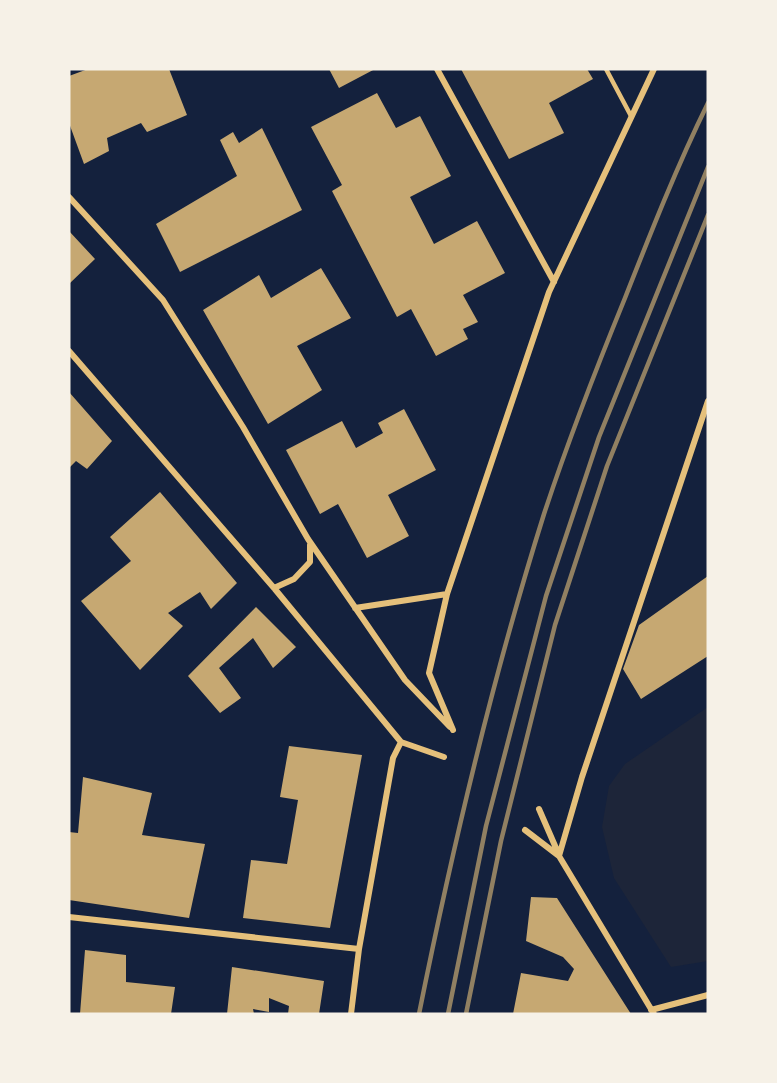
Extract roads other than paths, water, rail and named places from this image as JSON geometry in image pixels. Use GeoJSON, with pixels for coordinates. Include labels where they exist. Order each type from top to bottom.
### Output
{"type":"FeatureCollection","features":[{"type":"Feature","properties":{"kind":"street"},"geometry":{"type":"LineString","coordinates":[[437,69],[554,282]]}},
{"type":"Feature","properties":{"kind":"street"},"geometry":{"type":"LineString","coordinates":[[69,197],[163,300],[243,427],[308,539],[405,680],[453,730],[429,673],[447,594],[554,282],[654,69]]}},
{"type":"Feature","properties":{"kind":"street"},"geometry":{"type":"LineString","coordinates":[[69,351],[274,588],[401,742],[444,757]]}},
{"type":"Feature","properties":{"kind":"street"},"geometry":{"type":"LineString","coordinates":[[559,856],[582,777],[708,401]]}},
{"type":"Feature","properties":{"kind":"street"},"geometry":{"type":"LineString","coordinates":[[274,588],[294,579],[310,562],[311,550],[308,539]]}},
{"type":"Feature","properties":{"kind":"street"},"geometry":{"type":"LineString","coordinates":[[355,608],[447,594]]}},
{"type":"Feature","properties":{"kind":"street"},"geometry":{"type":"LineString","coordinates":[[351,1014],[359,948],[393,758],[401,742]]}},
{"type":"Feature","properties":{"kind":"street"},"geometry":{"type":"LineString","coordinates":[[539,809],[559,856],[653,1012],[708,995]]}},
{"type":"Feature","properties":{"kind":"street"},"geometry":{"type":"LineString","coordinates":[[525,830],[559,856]]}},
{"type":"Feature","properties":{"kind":"street"},"geometry":{"type":"LineString","coordinates":[[69,916],[359,948]]}},
{"type":"Feature","properties":{"kind":"lane"},"geometry":{"type":"LineString","coordinates":[[606,69],[631,116]]}},
{"type":"Feature","properties":{"kind":"railway"},"geometry":{"type":"LineString","coordinates":[[419,1014],[475,762],[507,638],[544,514],[603,351],[665,199],[708,103]]}},
{"type":"Feature","properties":{"kind":"railway"},"geometry":{"type":"LineString","coordinates":[[448,1014],[486,826],[546,596],[599,437],[708,167]]}},
{"type":"Feature","properties":{"kind":"railway"},"geometry":{"type":"LineString","coordinates":[[466,1014],[501,841],[555,625],[607,466],[708,215]]}}]}
